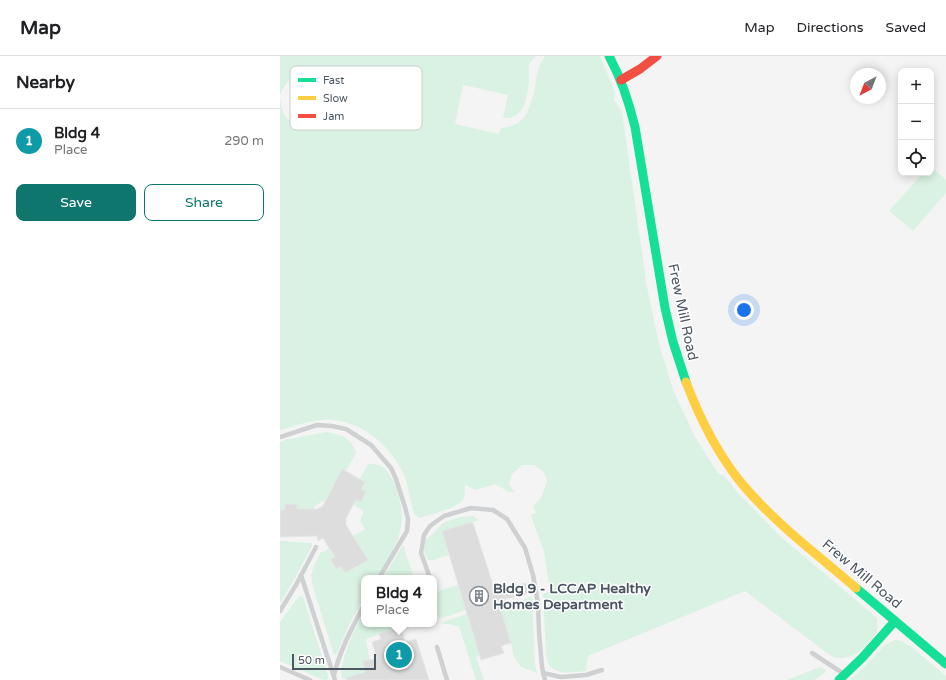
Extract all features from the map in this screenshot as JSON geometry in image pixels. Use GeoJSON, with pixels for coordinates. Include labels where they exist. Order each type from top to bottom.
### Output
{"type":"FeatureCollection","features":[{"type":"Feature","properties":{"kind":"street","name":"Frew Mill Road"},"geometry":{"type":"LineString","coordinates":[[609,56],[630,107],[672,342],[682,374],[708,432],[724,459],[742,483],[765,509],[818,556],[946,664]]}},
{"type":"Feature","properties":{"kind":"street"},"geometry":{"type":"LineString","coordinates":[[620,80],[640,69],[657,56]]}},
{"type":"Feature","properties":{"kind":"street"},"geometry":{"type":"LineString","coordinates":[[842,677],[862,658],[895,621]]}},
{"type":"Feature","properties":{"kind":"lane"},"geometry":{"type":"LineString","coordinates":[[280,438],[317,425],[346,429],[371,445],[391,468],[400,489],[405,507],[408,519],[407,531],[382,575]]}},
{"type":"Feature","properties":{"kind":"lane"},"geometry":{"type":"LineString","coordinates":[[429,575],[421,553],[424,535],[430,526],[444,516],[471,508],[493,510],[507,519],[525,548],[533,575],[538,603],[539,632],[545,680]]}},
{"type":"Feature","properties":{"kind":"lane"},"geometry":{"type":"LineString","coordinates":[[280,611],[316,547]]}},
{"type":"Feature","properties":{"kind":"lane"},"geometry":{"type":"LineString","coordinates":[[301,575],[335,680]]}},
{"type":"Feature","properties":{"kind":"lane"},"geometry":{"type":"LineString","coordinates":[[334,675],[340,655],[361,611]]}},
{"type":"Feature","properties":{"kind":"lane"},"geometry":{"type":"LineString","coordinates":[[437,647],[447,680]]}},
{"type":"Feature","properties":{"kind":"lane"},"geometry":{"type":"LineString","coordinates":[[812,653],[842,677]]}},
{"type":"Feature","properties":{"kind":"lane"},"geometry":{"type":"LineString","coordinates":[[280,667],[310,680]]}},
{"type":"Feature","properties":{"kind":"lane"},"geometry":{"type":"LineString","coordinates":[[543,673],[561,676],[586,676],[602,670]]}},
{"type":"Feature","properties":{"kind":"green space"},"geometry":{"type":"Polygon","coordinates":[[[280,56],[536,56],[529,66],[528,90],[525,104],[517,115],[503,118],[508,95],[463,85],[455,124],[499,134],[501,128],[518,123],[526,115],[534,93],[540,64],[545,56],[600,56],[615,92],[614,100],[622,112],[647,287],[658,340],[673,390],[695,437],[718,473],[724,476],[740,495],[780,536],[877,618],[877,631],[866,645],[857,653],[848,657],[837,658],[831,656],[745,591],[588,656],[586,671],[557,671],[549,665],[546,655],[543,594],[550,591],[544,552],[531,516],[532,514],[536,513],[533,506],[541,498],[545,488],[547,480],[543,471],[534,465],[522,465],[512,474],[509,484],[514,492],[509,492],[495,484],[476,490],[465,485],[464,498],[462,501],[437,513],[420,518],[414,514],[404,475],[399,465],[385,446],[367,432],[346,422],[334,420],[307,422],[280,430],[280,97],[284,115],[290,120],[290,130],[422,130],[422,66],[290,66],[290,80],[280,95],[280,56]]]}},
{"type":"Feature","properties":{"kind":"green space"},"geometry":{"type":"Polygon","coordinates":[[[934,170],[946,180],[946,193],[913,231],[889,211],[920,176],[934,176],[934,170]]]}},
{"type":"Feature","properties":{"kind":"green space"},"geometry":{"type":"Polygon","coordinates":[[[326,432],[344,437],[354,447],[356,453],[346,471],[342,469],[325,502],[322,501],[314,507],[314,509],[296,509],[296,504],[285,504],[285,510],[280,510],[280,442],[326,432]]]}},
{"type":"Feature","properties":{"kind":"green space"},"geometry":{"type":"Polygon","coordinates":[[[368,464],[376,464],[381,466],[388,472],[395,484],[401,506],[401,526],[398,540],[378,575],[361,575],[361,603],[350,623],[337,653],[334,655],[311,576],[313,568],[321,552],[326,551],[329,547],[335,557],[330,559],[341,566],[345,573],[368,560],[353,536],[365,529],[360,521],[364,511],[354,505],[356,500],[361,502],[366,492],[361,489],[365,482],[360,479],[368,464]]]}},
{"type":"Feature","properties":{"kind":"green space"},"geometry":{"type":"Polygon","coordinates":[[[473,516],[479,520],[442,531],[449,555],[428,560],[424,550],[425,542],[443,523],[460,517],[473,516]]]}},
{"type":"Feature","properties":{"kind":"green space"},"geometry":{"type":"Polygon","coordinates":[[[280,541],[312,543],[312,546],[280,603],[280,541]]]}},
{"type":"Feature","properties":{"kind":"green space"},"geometry":{"type":"Polygon","coordinates":[[[403,545],[413,575],[385,575],[403,545]]]}},
{"type":"Feature","properties":{"kind":"green space"},"geometry":{"type":"Polygon","coordinates":[[[458,585],[466,610],[439,619],[437,612],[437,593],[441,590],[458,585]]]}},
{"type":"Feature","properties":{"kind":"green space"},"geometry":{"type":"Polygon","coordinates":[[[300,596],[303,597],[328,676],[328,679],[326,680],[280,661],[280,622],[300,596]]]}},
{"type":"Feature","properties":{"kind":"green space"},"geometry":{"type":"Polygon","coordinates":[[[532,597],[535,664],[537,673],[521,667],[514,657],[500,607],[532,597]]]}},
{"type":"Feature","properties":{"kind":"green space"},"geometry":{"type":"Polygon","coordinates":[[[467,614],[479,655],[476,657],[484,680],[476,680],[459,626],[440,623],[467,614]]]}},
{"type":"Feature","properties":{"kind":"green space"},"geometry":{"type":"Polygon","coordinates":[[[361,618],[361,627],[401,627],[366,639],[371,670],[342,679],[342,664],[356,627],[361,618]]]}},
{"type":"Feature","properties":{"kind":"green space"},"geometry":{"type":"Polygon","coordinates":[[[895,640],[902,641],[910,646],[946,676],[946,680],[850,680],[885,645],[895,640]]]}},
{"type":"Feature","properties":{"kind":"green space"},"geometry":{"type":"Polygon","coordinates":[[[820,667],[825,669],[826,672],[814,680],[787,680],[820,667]]]}},
{"type":"Feature","properties":{"kind":"building"},"geometry":{"type":"Polygon","coordinates":[[[342,469],[365,482],[361,489],[366,492],[361,502],[356,500],[346,518],[346,525],[368,560],[345,573],[341,566],[336,569],[330,559],[335,557],[323,538],[318,541],[317,536],[280,537],[280,510],[285,510],[285,504],[297,504],[296,509],[317,509],[323,506],[342,469]]]}},
{"type":"Feature","properties":{"kind":"building","name":"Bldg 9 - LCCAP Healthy Homes Department"},"geometry":{"type":"Polygon","coordinates":[[[472,522],[495,591],[526,583],[529,593],[498,601],[511,643],[501,646],[504,653],[481,660],[442,531],[472,522]]]}},
{"type":"Feature","properties":{"kind":"building"},"geometry":{"type":"Polygon","coordinates":[[[401,627],[405,642],[416,639],[429,680],[346,680],[346,678],[365,672],[363,661],[377,659],[372,642],[381,639],[379,634],[401,627]]]}},
{"type":"Feature","properties":{"kind":"traffic: fast"},"geometry":{"type":"LineString","coordinates":[[609,56],[624,90],[635,127],[665,308],[673,342],[686,382]]}},
{"type":"Feature","properties":{"kind":"traffic: fast"},"geometry":{"type":"LineString","coordinates":[[856,588],[946,664]]}},
{"type":"Feature","properties":{"kind":"traffic: fast"},"geometry":{"type":"LineString","coordinates":[[839,680],[862,658],[895,621]]}},
{"type":"Feature","properties":{"kind":"traffic: slow"},"geometry":{"type":"LineString","coordinates":[[686,382],[710,436],[743,485],[783,526],[856,588]]}},
{"type":"Feature","properties":{"kind":"traffic: jam"},"geometry":{"type":"LineString","coordinates":[[621,80],[640,69],[657,56]]}},
{"type":"Feature","properties":{"kind":"place","name":"Bldg 9 - LCCAP Healthy Homes Department"},"geometry":{"type":"Point","coordinates":[479,596]}},
{"type":"Feature","properties":{"kind":"place","name":"Bldg 4"},"geometry":{"type":"Point","coordinates":[399,655]}}]}
